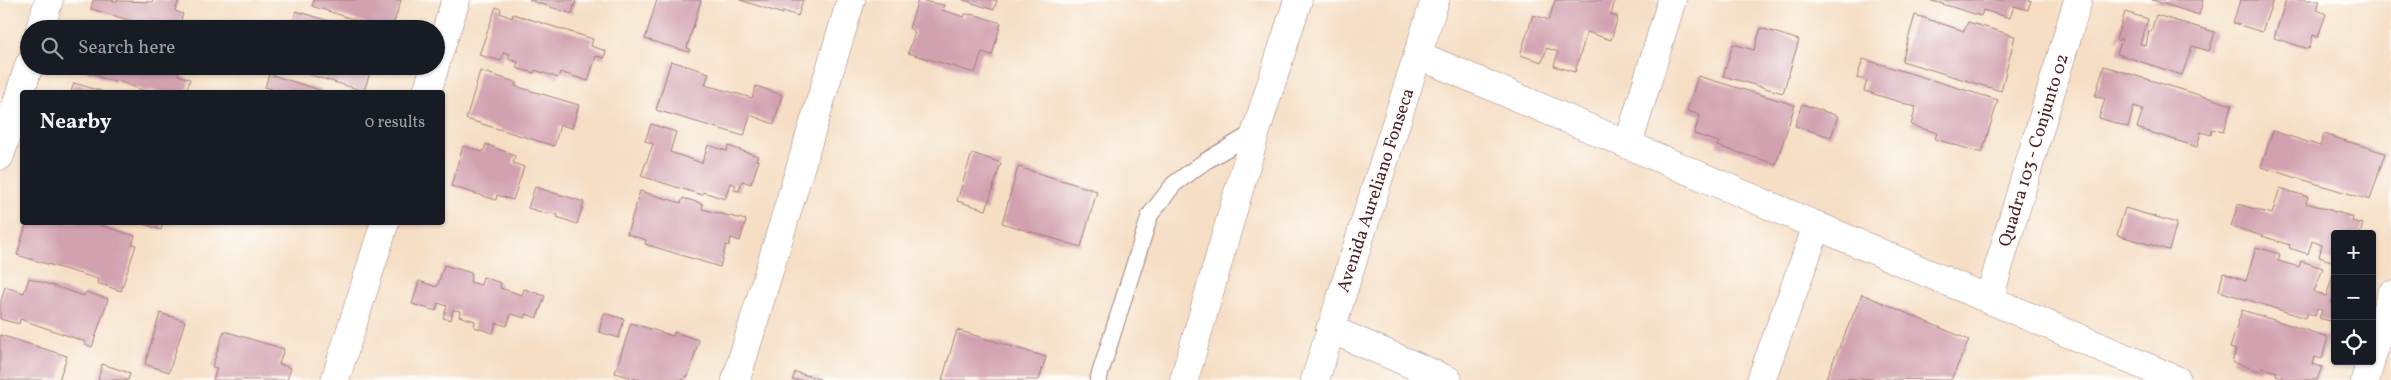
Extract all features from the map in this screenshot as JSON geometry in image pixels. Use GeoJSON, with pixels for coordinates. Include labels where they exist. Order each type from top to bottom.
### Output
{"type":"FeatureCollection","features":[{"type":"Feature","properties":{"kind":"street"},"geometry":{"type":"LineString","coordinates":[[43,20],[49,0]]}},
{"type":"Feature","properties":{"kind":"street"},"geometry":{"type":"LineString","coordinates":[[445,34],[456,0]]}},
{"type":"Feature","properties":{"kind":"street"},"geometry":{"type":"LineString","coordinates":[[736,380],[851,0]]}},
{"type":"Feature","properties":{"kind":"street","name":"Avenida Aureliano Fonseca"},"geometry":{"type":"LineString","coordinates":[[1315,380],[1435,0]]}},
{"type":"Feature","properties":{"kind":"street"},"geometry":{"type":"LineString","coordinates":[[1628,145],[1672,0]]}},
{"type":"Feature","properties":{"kind":"street","name":"Quadra 103 - Conjunto 02"},"geometry":{"type":"LineString","coordinates":[[1989,299],[2078,0]]}},
{"type":"Feature","properties":{"kind":"street"},"geometry":{"type":"LineString","coordinates":[[1184,380],[1294,1]]}},
{"type":"Feature","properties":{"kind":"street"},"geometry":{"type":"LineString","coordinates":[[1418,55],[2177,380]]}},
{"type":"Feature","properties":{"kind":"street"},"geometry":{"type":"LineString","coordinates":[[21,90],[26,75]]}},
{"type":"Feature","properties":{"kind":"street"},"geometry":{"type":"LineString","coordinates":[[427,90],[432,75]]}},
{"type":"Feature","properties":{"kind":"street"},"geometry":{"type":"LineString","coordinates":[[0,156],[20,93]]}},
{"type":"Feature","properties":{"kind":"street"},"geometry":{"type":"LineString","coordinates":[[335,380],[384,225]]}},
{"type":"Feature","properties":{"kind":"street"},"geometry":{"type":"LineString","coordinates":[[1761,380],[1817,226]]}},
{"type":"Feature","properties":{"kind":"street"},"geometry":{"type":"LineString","coordinates":[[2376,343],[2391,295]]}},
{"type":"Feature","properties":{"kind":"street"},"geometry":{"type":"LineString","coordinates":[[1330,329],[1448,380]]}},
{"type":"Feature","properties":{"kind":"street"},"geometry":{"type":"LineString","coordinates":[[2365,380],[2370,365]]}},
{"type":"Feature","properties":{"kind":"lane"},"geometry":{"type":"LineString","coordinates":[[1098,380],[1150,215],[1174,184],[1204,162],[1256,131]]}},
{"type":"Feature","properties":{"kind":"building"},"geometry":{"type":"Polygon","coordinates":[[[93,0],[152,2],[153,0],[179,0],[175,11],[183,14],[181,20],[128,20],[91,9],[93,0]]]}},
{"type":"Feature","properties":{"kind":"building"},"geometry":{"type":"Polygon","coordinates":[[[314,0],[401,0],[395,20],[356,20],[312,6],[314,0]]]}},
{"type":"Feature","properties":{"kind":"building"},"geometry":{"type":"Polygon","coordinates":[[[529,0],[576,0],[572,14],[529,0]]]}},
{"type":"Feature","properties":{"kind":"building"},"geometry":{"type":"Polygon","coordinates":[[[657,0],[701,0],[687,48],[690,49],[689,52],[645,39],[657,0]]]}},
{"type":"Feature","properties":{"kind":"building"},"geometry":{"type":"Polygon","coordinates":[[[740,0],[803,0],[798,16],[783,11],[783,14],[740,0]]]}},
{"type":"Feature","properties":{"kind":"building"},"geometry":{"type":"Polygon","coordinates":[[[918,0],[944,5],[942,10],[964,17],[965,14],[976,15],[1001,23],[992,55],[982,52],[975,73],[908,53],[915,32],[909,28],[918,0]]]}},
{"type":"Feature","properties":{"kind":"building"},"geometry":{"type":"Polygon","coordinates":[[[963,0],[997,0],[994,10],[963,0]]]}},
{"type":"Feature","properties":{"kind":"building"},"geometry":{"type":"Polygon","coordinates":[[[1555,0],[1615,0],[1611,15],[1618,17],[1611,40],[1587,32],[1575,72],[1554,66],[1558,52],[1547,48],[1542,62],[1520,55],[1533,15],[1549,20],[1555,0]]]}},
{"type":"Feature","properties":{"kind":"building"},"geometry":{"type":"Polygon","coordinates":[[[1929,0],[2031,0],[2028,10],[2014,6],[2010,18],[1983,10],[1981,16],[1929,0]]]}},
{"type":"Feature","properties":{"kind":"building"},"geometry":{"type":"Polygon","coordinates":[[[2152,0],[2203,0],[2199,15],[2152,0]]]}},
{"type":"Feature","properties":{"kind":"building"},"geometry":{"type":"Polygon","coordinates":[[[2240,0],[2273,0],[2262,32],[2233,23],[2240,0]]]}},
{"type":"Feature","properties":{"kind":"building"},"geometry":{"type":"Polygon","coordinates":[[[2286,0],[2320,0],[2317,10],[2326,14],[2318,37],[2313,35],[2309,49],[2274,38],[2286,0]]]}},
{"type":"Feature","properties":{"kind":"building"},"geometry":{"type":"Polygon","coordinates":[[[496,7],[501,9],[500,13],[512,18],[513,14],[593,39],[591,46],[606,51],[604,58],[596,56],[588,81],[560,72],[558,78],[535,70],[534,73],[516,68],[518,62],[508,59],[510,54],[504,52],[501,61],[479,55],[496,7]]]}},
{"type":"Feature","properties":{"kind":"building"},"geometry":{"type":"Polygon","coordinates":[[[296,11],[325,20],[294,20],[296,11]]]}},
{"type":"Feature","properties":{"kind":"building"},"geometry":{"type":"Polygon","coordinates":[[[2125,12],[2148,19],[2140,44],[2146,46],[2149,31],[2151,32],[2156,15],[2215,32],[2209,51],[2192,46],[2182,75],[2117,54],[2122,39],[2116,40],[2125,12]]]}},
{"type":"Feature","properties":{"kind":"building"},"geometry":{"type":"Polygon","coordinates":[[[1915,15],[1964,31],[1968,22],[2015,36],[2001,91],[1902,61],[1915,15]]]}},
{"type":"Feature","properties":{"kind":"building"},"geometry":{"type":"Polygon","coordinates":[[[1761,28],[1799,40],[1783,93],[1723,76],[1733,44],[1754,50],[1761,28]]]}},
{"type":"Feature","properties":{"kind":"building"},"geometry":{"type":"Polygon","coordinates":[[[1863,59],[1998,100],[1982,153],[1935,139],[1937,133],[1911,125],[1916,107],[1864,91],[1867,81],[1857,78],[1863,59]]]}},
{"type":"Feature","properties":{"kind":"building"},"geometry":{"type":"Polygon","coordinates":[[[671,61],[709,73],[705,85],[752,98],[756,86],[782,95],[774,124],[750,115],[744,136],[656,110],[671,61]]]}},
{"type":"Feature","properties":{"kind":"building"},"geometry":{"type":"Polygon","coordinates":[[[2104,66],[2232,105],[2223,132],[2212,129],[2211,135],[2201,132],[2197,147],[2137,128],[2143,109],[2134,106],[2128,127],[2099,118],[2105,99],[2095,96],[2104,66]]]}},
{"type":"Feature","properties":{"kind":"building"},"geometry":{"type":"Polygon","coordinates":[[[480,71],[516,82],[515,86],[579,105],[572,128],[560,125],[554,146],[466,119],[480,71]]]}},
{"type":"Feature","properties":{"kind":"building"},"geometry":{"type":"Polygon","coordinates":[[[99,75],[178,75],[190,79],[187,90],[142,90],[115,80],[114,82],[99,77],[99,75]]]}},
{"type":"Feature","properties":{"kind":"building"},"geometry":{"type":"Polygon","coordinates":[[[269,75],[272,75],[320,90],[272,90],[265,87],[269,75]]]}},
{"type":"Feature","properties":{"kind":"building"},"geometry":{"type":"Polygon","coordinates":[[[311,75],[369,75],[364,90],[311,75]]]}},
{"type":"Feature","properties":{"kind":"building"},"geometry":{"type":"Polygon","coordinates":[[[1698,76],[1795,105],[1776,164],[1717,146],[1719,142],[1694,134],[1700,115],[1687,111],[1698,76]]]}},
{"type":"Feature","properties":{"kind":"building"},"geometry":{"type":"Polygon","coordinates":[[[74,83],[97,90],[72,90],[74,83]]]}},
{"type":"Feature","properties":{"kind":"building"},"geometry":{"type":"Polygon","coordinates":[[[1802,104],[1838,116],[1831,137],[1795,126],[1802,104]]]}},
{"type":"Feature","properties":{"kind":"building"},"geometry":{"type":"Polygon","coordinates":[[[651,124],[676,132],[670,152],[702,163],[708,145],[727,151],[728,146],[758,156],[756,160],[759,161],[751,184],[742,181],[739,191],[734,190],[736,185],[730,183],[725,199],[703,192],[702,195],[641,176],[653,144],[645,141],[651,124]]]}},
{"type":"Feature","properties":{"kind":"building"},"geometry":{"type":"Polygon","coordinates":[[[2273,131],[2320,146],[2324,134],[2385,153],[2370,200],[2261,167],[2273,131]]]}},
{"type":"Feature","properties":{"kind":"building"},"geometry":{"type":"Polygon","coordinates":[[[486,144],[515,156],[513,163],[524,167],[513,200],[497,195],[496,200],[451,186],[463,146],[483,152],[486,144]]]}},
{"type":"Feature","properties":{"kind":"building"},"geometry":{"type":"Polygon","coordinates":[[[972,153],[1001,163],[986,210],[957,201],[972,153]]]}},
{"type":"Feature","properties":{"kind":"building"},"geometry":{"type":"Polygon","coordinates":[[[1018,167],[1097,191],[1081,247],[1002,223],[1018,167]]]}},
{"type":"Feature","properties":{"kind":"building"},"geometry":{"type":"Polygon","coordinates":[[[535,187],[584,202],[577,224],[557,217],[558,215],[528,208],[535,187]]]}},
{"type":"Feature","properties":{"kind":"building"},"geometry":{"type":"Polygon","coordinates":[[[2280,188],[2308,197],[2306,203],[2353,217],[2352,221],[2363,224],[2361,230],[2331,230],[2331,261],[2319,257],[2322,245],[2312,241],[2308,254],[2289,248],[2290,245],[2231,226],[2238,204],[2272,214],[2280,188]]]}},
{"type":"Feature","properties":{"kind":"building"},"geometry":{"type":"Polygon","coordinates":[[[640,191],[681,203],[683,198],[703,204],[702,209],[746,220],[740,241],[731,238],[729,246],[726,245],[720,267],[645,244],[646,240],[627,234],[640,191]]]}},
{"type":"Feature","properties":{"kind":"building"},"geometry":{"type":"Polygon","coordinates":[[[2125,208],[2177,223],[2169,250],[2117,235],[2125,208]]]}},
{"type":"Feature","properties":{"kind":"building"},"geometry":{"type":"Polygon","coordinates":[[[26,225],[100,225],[135,236],[132,244],[136,245],[121,291],[97,283],[98,279],[17,255],[26,225]]]}},
{"type":"Feature","properties":{"kind":"building"},"geometry":{"type":"Polygon","coordinates":[[[147,225],[162,225],[161,230],[147,225]]]}},
{"type":"Feature","properties":{"kind":"building"},"geometry":{"type":"Polygon","coordinates":[[[2256,247],[2280,254],[2278,261],[2299,267],[2301,261],[2323,268],[2314,292],[2326,296],[2331,282],[2330,321],[2319,318],[2322,310],[2317,309],[2315,316],[2308,313],[2306,318],[2219,291],[2223,273],[2246,281],[2256,247]]]}},
{"type":"Feature","properties":{"kind":"building"},"geometry":{"type":"Polygon","coordinates":[[[444,265],[472,273],[470,282],[481,285],[483,277],[501,283],[500,288],[522,295],[524,289],[545,296],[537,318],[526,314],[525,318],[511,314],[507,326],[496,323],[493,333],[474,327],[475,321],[459,316],[460,311],[453,310],[451,320],[443,318],[447,306],[438,303],[436,311],[412,304],[419,281],[437,287],[444,265]]]}},
{"type":"Feature","properties":{"kind":"building"},"geometry":{"type":"Polygon","coordinates":[[[29,278],[84,296],[86,292],[108,299],[92,347],[85,344],[86,342],[20,319],[19,324],[0,319],[0,304],[5,287],[24,293],[29,278]]]}},
{"type":"Feature","properties":{"kind":"building"},"geometry":{"type":"Polygon","coordinates":[[[1862,294],[1969,340],[1951,380],[1826,378],[1862,294]]]}},
{"type":"Feature","properties":{"kind":"building"},"geometry":{"type":"Polygon","coordinates":[[[2242,310],[2328,337],[2322,359],[2314,357],[2312,364],[2322,367],[2317,380],[2289,380],[2276,375],[2277,372],[2262,368],[2260,371],[2232,362],[2236,350],[2230,348],[2242,310]]]}},
{"type":"Feature","properties":{"kind":"building"},"geometry":{"type":"Polygon","coordinates":[[[160,313],[185,321],[169,372],[145,364],[160,313]]]}},
{"type":"Feature","properties":{"kind":"building"},"geometry":{"type":"Polygon","coordinates":[[[604,313],[624,319],[619,338],[599,332],[604,313]]]}},
{"type":"Feature","properties":{"kind":"building"},"geometry":{"type":"Polygon","coordinates":[[[631,323],[673,336],[674,332],[699,340],[688,377],[685,376],[684,380],[640,380],[615,373],[631,323]]]}},
{"type":"Feature","properties":{"kind":"building"},"geometry":{"type":"Polygon","coordinates":[[[957,330],[1046,357],[1039,380],[942,380],[957,330]]]}},
{"type":"Feature","properties":{"kind":"building"},"geometry":{"type":"Polygon","coordinates":[[[224,331],[284,349],[279,364],[291,368],[287,380],[213,380],[217,368],[212,367],[224,331]]]}},
{"type":"Feature","properties":{"kind":"building"},"geometry":{"type":"Polygon","coordinates":[[[0,335],[67,356],[59,380],[0,380],[0,335]]]}},
{"type":"Feature","properties":{"kind":"building"},"geometry":{"type":"Polygon","coordinates":[[[102,364],[130,373],[128,380],[98,380],[102,364]]]}},
{"type":"Feature","properties":{"kind":"building"},"geometry":{"type":"Polygon","coordinates":[[[795,372],[820,379],[820,380],[792,380],[795,372]]]}}]}
